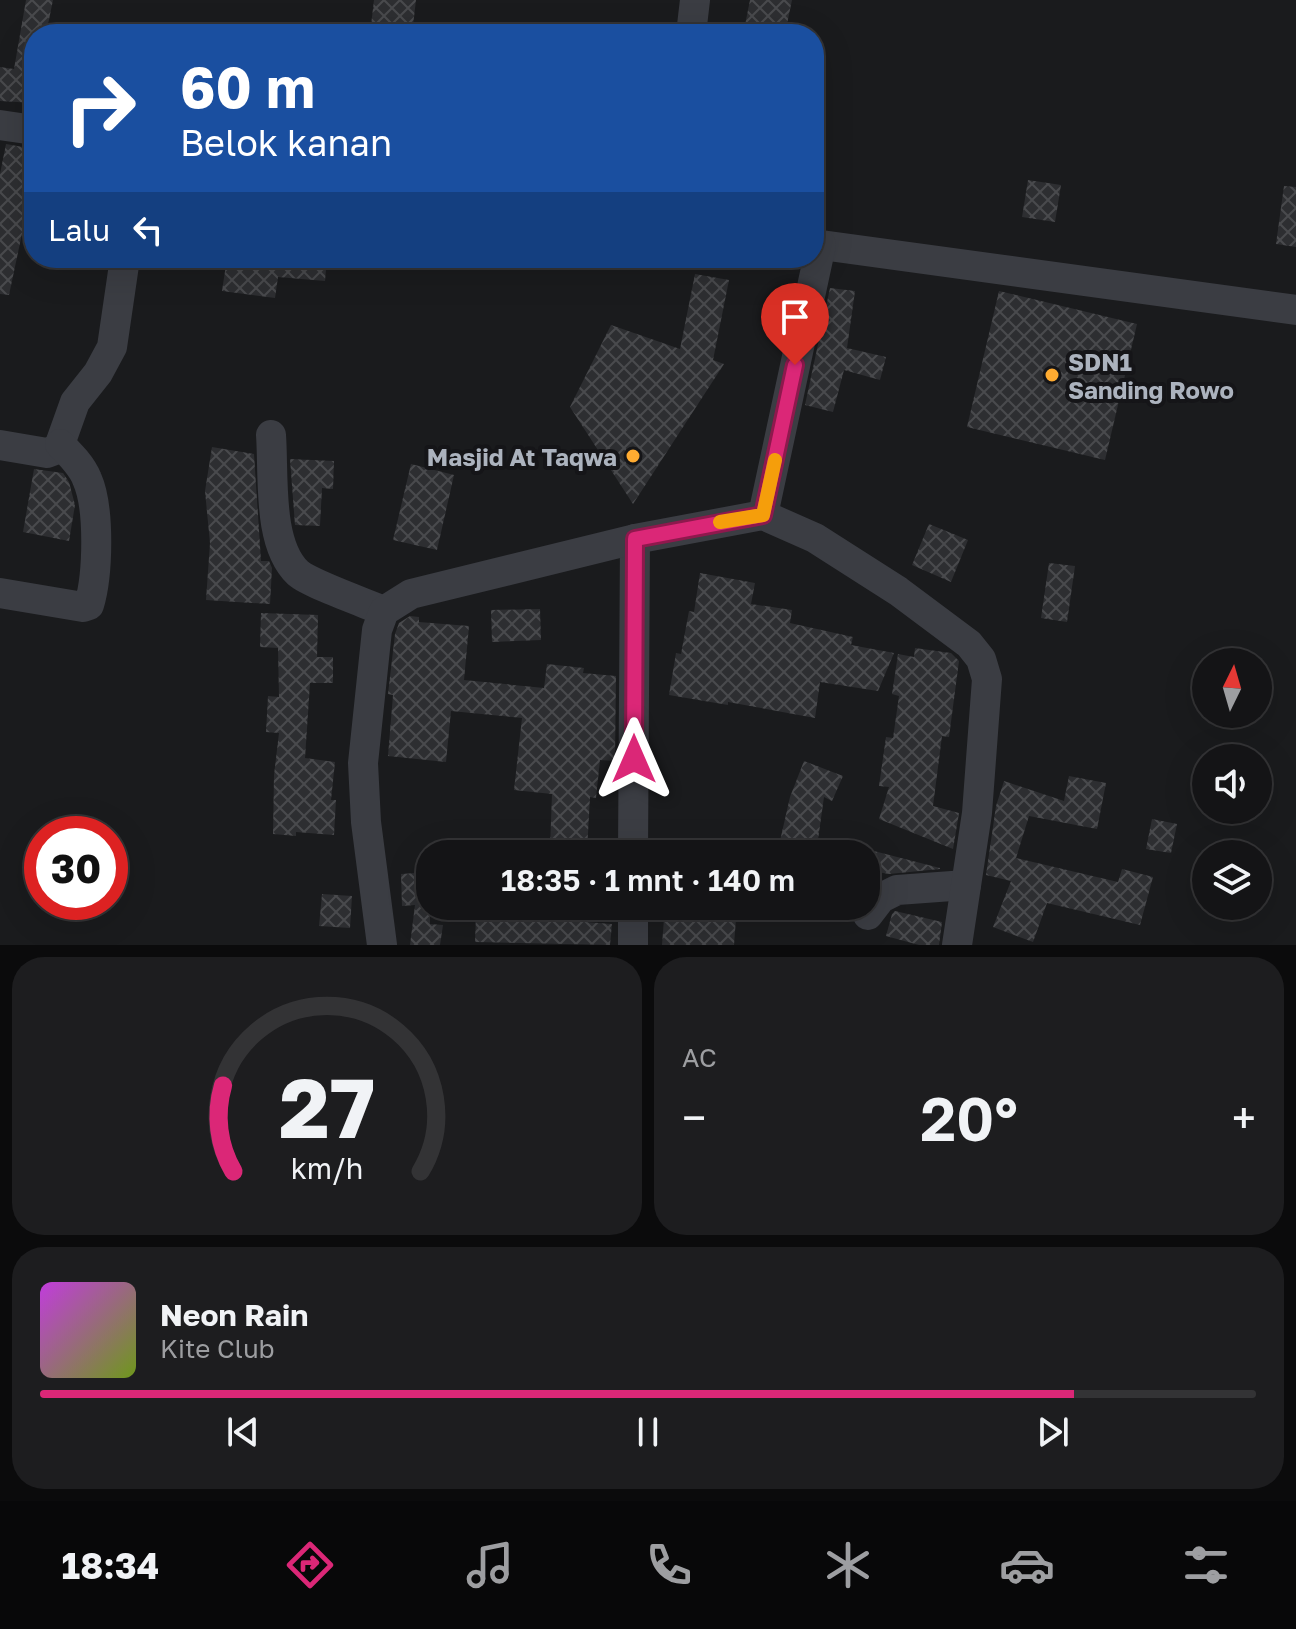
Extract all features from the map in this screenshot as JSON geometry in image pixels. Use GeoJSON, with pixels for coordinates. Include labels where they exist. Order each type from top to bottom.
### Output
{"type":"FeatureCollection","features":[{"type":"Feature","properties":{"kind":"street"},"geometry":{"type":"LineString","coordinates":[[692,24],[695,0]]}},
{"type":"Feature","properties":{"kind":"street"},"geometry":{"type":"LineString","coordinates":[[0,125],[24,129]]}},
{"type":"Feature","properties":{"kind":"street"},"geometry":{"type":"LineString","coordinates":[[824,246],[1296,310]]}},
{"type":"Feature","properties":{"kind":"street"},"geometry":{"type":"LineString","coordinates":[[0,445],[47,453],[60,444],[75,402],[98,373],[112,347],[124,268]]}},
{"type":"Feature","properties":{"kind":"street"},"geometry":{"type":"LineString","coordinates":[[763,515],[813,268]]}},
{"type":"Feature","properties":{"kind":"street"},"geometry":{"type":"LineString","coordinates":[[271,435],[281,551],[299,574],[384,611]]}},
{"type":"Feature","properties":{"kind":"street"},"geometry":{"type":"LineString","coordinates":[[0,593],[83,607],[89,605],[95,553],[92,495],[87,477],[60,444]]}},
{"type":"Feature","properties":{"kind":"street"},"geometry":{"type":"LineString","coordinates":[[382,945],[366,822],[363,763],[377,630],[384,611],[411,594],[635,539],[763,515],[815,538],[898,591],[969,644],[981,659],[987,679],[977,813],[957,945]]}},
{"type":"Feature","properties":{"kind":"street"},"geometry":{"type":"LineString","coordinates":[[633,840],[635,539]]}},
{"type":"Feature","properties":{"kind":"street"},"geometry":{"type":"LineString","coordinates":[[880,899],[897,890],[966,885]]}},
{"type":"Feature","properties":{"kind":"street"},"geometry":{"type":"LineString","coordinates":[[633,920],[633,945]]}},
{"type":"Feature","properties":{"kind":"building"},"geometry":{"type":"Polygon","coordinates":[[[26,0],[53,0],[48,24],[24,24],[24,102],[0,101],[0,67],[14,69],[26,0]]]}},
{"type":"Feature","properties":{"kind":"building"},"geometry":{"type":"Polygon","coordinates":[[[374,0],[416,0],[413,24],[371,24],[374,0]]]}},
{"type":"Feature","properties":{"kind":"building"},"geometry":{"type":"Polygon","coordinates":[[[750,0],[792,0],[787,24],[745,24],[750,0]]]}},
{"type":"Feature","properties":{"kind":"building"},"geometry":{"type":"Polygon","coordinates":[[[6,144],[24,147],[24,224],[9,295],[0,294],[0,174],[6,144]]]}},
{"type":"Feature","properties":{"kind":"building"},"geometry":{"type":"Polygon","coordinates":[[[1028,180],[1061,185],[1055,222],[1022,217],[1028,180]]]}},
{"type":"Feature","properties":{"kind":"building"},"geometry":{"type":"Polygon","coordinates":[[[1284,186],[1296,187],[1296,247],[1276,244],[1284,186]]]}},
{"type":"Feature","properties":{"kind":"building"},"geometry":{"type":"Polygon","coordinates":[[[225,268],[326,268],[325,281],[278,277],[275,298],[222,291],[225,268]]]}},
{"type":"Feature","properties":{"kind":"building","name":"Masjid At Taqwa"},"geometry":{"type":"Polygon","coordinates":[[[695,274],[729,280],[713,360],[724,364],[633,504],[570,407],[611,325],[680,349],[695,274]]]}},
{"type":"Feature","properties":{"kind":"building"},"geometry":{"type":"Polygon","coordinates":[[[830,288],[855,291],[847,348],[886,357],[880,380],[844,370],[833,412],[805,405],[830,288]]]}},
{"type":"Feature","properties":{"kind":"building","name":"SDN1 Sanding Rowo"},"geometry":{"type":"Polygon","coordinates":[[[999,291],[1137,324],[1105,460],[967,427],[999,291]]]}},
{"type":"Feature","properties":{"kind":"building"},"geometry":{"type":"Polygon","coordinates":[[[212,447],[254,454],[261,561],[269,561],[272,568],[270,604],[206,600],[210,543],[205,491],[212,447]]]}},
{"type":"Feature","properties":{"kind":"building"},"geometry":{"type":"Polygon","coordinates":[[[290,459],[334,461],[333,489],[322,488],[320,526],[295,525],[290,459]]]}},
{"type":"Feature","properties":{"kind":"building"},"geometry":{"type":"Polygon","coordinates":[[[411,464],[454,475],[437,550],[393,540],[411,464]]]}},
{"type":"Feature","properties":{"kind":"building"},"geometry":{"type":"Polygon","coordinates":[[[34,469],[63,473],[69,482],[75,505],[69,541],[23,532],[34,469]]]}},
{"type":"Feature","properties":{"kind":"building"},"geometry":{"type":"Polygon","coordinates":[[[929,524],[968,540],[951,582],[912,565],[929,524]]]}},
{"type":"Feature","properties":{"kind":"building"},"geometry":{"type":"Polygon","coordinates":[[[1049,563],[1075,566],[1067,622],[1041,618],[1049,563]]]}},
{"type":"Feature","properties":{"kind":"building"},"geometry":{"type":"Polygon","coordinates":[[[700,573],[755,583],[751,604],[792,610],[790,623],[853,637],[851,645],[894,653],[878,691],[820,682],[815,718],[669,695],[676,653],[681,654],[689,611],[694,612],[700,573]]]}},
{"type":"Feature","properties":{"kind":"building"},"geometry":{"type":"Polygon","coordinates":[[[540,609],[541,640],[492,642],[491,610],[540,609]]]}},
{"type":"Feature","properties":{"kind":"building"},"geometry":{"type":"Polygon","coordinates":[[[261,613],[318,615],[317,657],[333,657],[333,683],[310,683],[305,758],[335,762],[331,800],[336,800],[334,835],[273,834],[274,775],[279,733],[266,732],[268,696],[279,697],[278,648],[260,647],[261,613]]]}},
{"type":"Feature","properties":{"kind":"building"},"geometry":{"type":"Polygon","coordinates":[[[410,616],[419,617],[419,622],[469,626],[464,680],[544,688],[547,664],[584,668],[583,673],[616,676],[615,761],[600,760],[596,798],[590,797],[588,840],[550,840],[552,794],[514,790],[522,718],[451,711],[446,762],[388,756],[393,695],[388,694],[399,623],[410,616]]]}},
{"type":"Feature","properties":{"kind":"building"},"geometry":{"type":"Polygon","coordinates":[[[915,648],[951,653],[959,661],[949,737],[942,736],[933,806],[959,813],[953,849],[879,819],[889,787],[879,786],[886,737],[893,738],[899,696],[892,694],[898,654],[914,657],[915,648]]]}},
{"type":"Feature","properties":{"kind":"building"},"geometry":{"type":"Polygon","coordinates":[[[804,761],[843,776],[832,801],[824,797],[818,840],[780,840],[790,797],[804,761]]]}},
{"type":"Feature","properties":{"kind":"building"},"geometry":{"type":"Polygon","coordinates":[[[1069,776],[1106,783],[1097,829],[1029,816],[1016,858],[1118,882],[1122,869],[1153,877],[1140,925],[1047,903],[1033,942],[993,927],[1011,881],[986,875],[996,806],[1004,781],[1064,801],[1069,776]]]}},
{"type":"Feature","properties":{"kind":"building"},"geometry":{"type":"Polygon","coordinates":[[[1152,819],[1177,824],[1171,853],[1146,849],[1152,819]]]}},
{"type":"Feature","properties":{"kind":"building"},"geometry":{"type":"Polygon","coordinates":[[[880,853],[940,868],[940,869],[880,872],[880,853]]]}},
{"type":"Feature","properties":{"kind":"building"},"geometry":{"type":"Polygon","coordinates":[[[416,873],[416,920],[430,920],[430,924],[443,925],[440,945],[410,945],[415,905],[402,906],[401,874],[416,873]]]}},
{"type":"Feature","properties":{"kind":"building"},"geometry":{"type":"Polygon","coordinates":[[[322,894],[352,896],[350,928],[319,926],[322,894]]]}},
{"type":"Feature","properties":{"kind":"building"},"geometry":{"type":"Polygon","coordinates":[[[895,911],[942,922],[939,945],[919,945],[886,936],[895,911]]]}},
{"type":"Feature","properties":{"kind":"building"},"geometry":{"type":"Polygon","coordinates":[[[476,920],[558,920],[612,924],[610,945],[475,942],[476,920]]]}},
{"type":"Feature","properties":{"kind":"building"},"geometry":{"type":"Polygon","coordinates":[[[664,920],[736,920],[734,945],[662,945],[664,920]]]}},
{"type":"Feature","properties":{"kind":"slow traffic"},"geometry":{"type":"LineString","coordinates":[[720,522],[763,515],[775,460]]}},
{"type":"Feature","properties":{"kind":"place","name":"SDN1 Sanding Rowo"},"geometry":{"type":"Point","coordinates":[1052,375]}},
{"type":"Feature","properties":{"kind":"place","name":"Masjid At Taqwa"},"geometry":{"type":"Point","coordinates":[633,456]}},
{"type":"Feature","properties":{"kind":"route"},"geometry":{"type":"LineString","coordinates":[[634,759],[635,539],[763,515],[795,365]]}}]}
